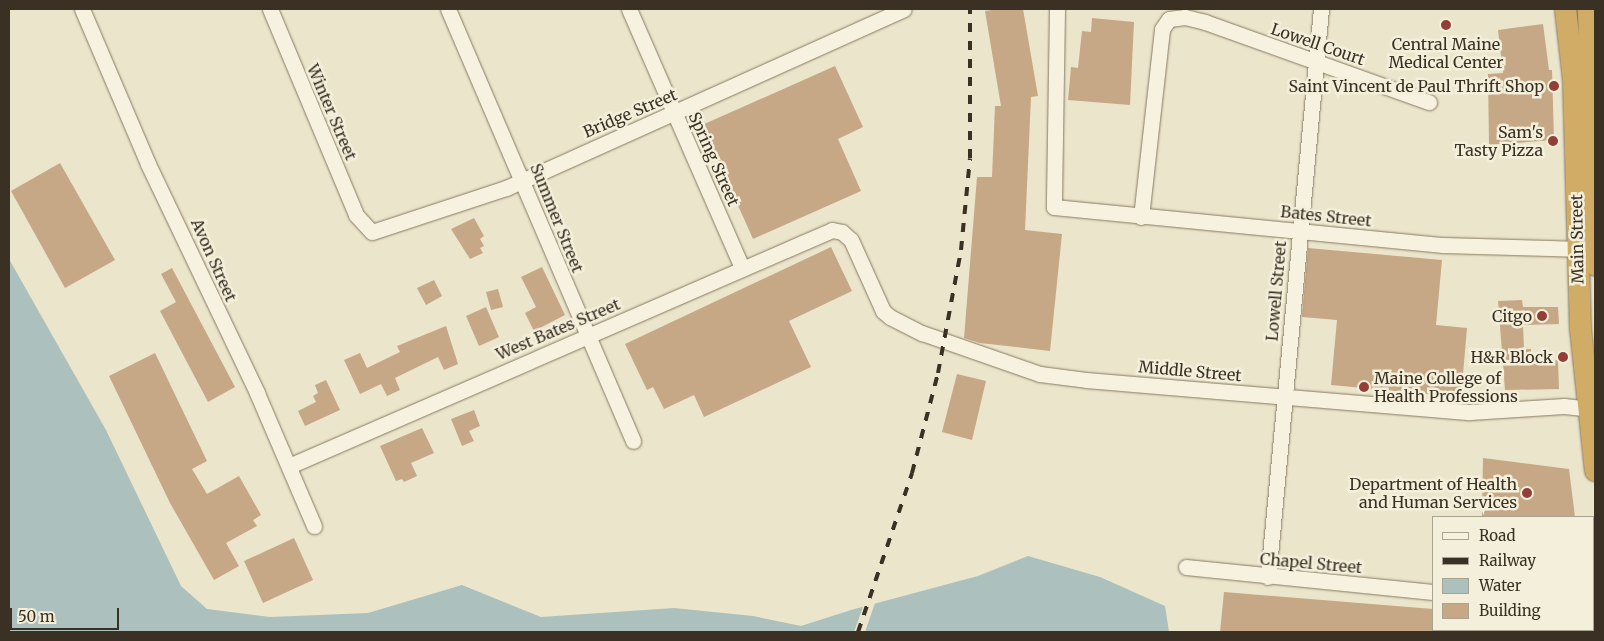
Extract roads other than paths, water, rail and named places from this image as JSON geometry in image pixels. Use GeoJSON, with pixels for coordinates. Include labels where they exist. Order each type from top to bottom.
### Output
{"type":"FeatureCollection","features":[{"type":"Feature","properties":{"kind":"highway","name":"Main Street"},"geometry":{"type":"LineString","coordinates":[[1565,9],[1591,253]]}},
{"type":"Feature","properties":{"kind":"highway","name":"Main Street"},"geometry":{"type":"LineString","coordinates":[[1588,9],[1593,78],[1591,408],[1595,470]]}},
{"type":"Feature","properties":{"kind":"street","name":"Avon Street"},"geometry":{"type":"LineString","coordinates":[[82,9],[148,164],[289,466],[314,526]]}},
{"type":"Feature","properties":{"kind":"street","name":"Winter Street"},"geometry":{"type":"LineString","coordinates":[[270,9],[353,207],[366,227]]}},
{"type":"Feature","properties":{"kind":"street","name":"Summer Street"},"geometry":{"type":"LineString","coordinates":[[448,9],[633,441]]}},
{"type":"Feature","properties":{"kind":"street","name":"Spring Street"},"geometry":{"type":"LineString","coordinates":[[629,9],[742,268]]}},
{"type":"Feature","properties":{"kind":"street","name":"Bridge Street"},"geometry":{"type":"LineString","coordinates":[[366,227],[372,232],[381,231],[522,180],[904,9]]}},
{"type":"Feature","properties":{"kind":"street","name":"Bates Street"},"geometry":{"type":"LineString","coordinates":[[1057,9],[1054,207],[1443,245],[1591,253]]}},
{"type":"Feature","properties":{"kind":"street","name":"Lowell Street"},"geometry":{"type":"LineString","coordinates":[[1268,577],[1321,9]]}},
{"type":"Feature","properties":{"kind":"street","name":"Lowell Court"},"geometry":{"type":"LineString","coordinates":[[1141,217],[1162,29],[1167,21],[1178,17],[1205,22],[1316,60],[1429,102]]}},
{"type":"Feature","properties":{"kind":"street","name":"West Bates Street"},"geometry":{"type":"LineString","coordinates":[[289,466],[820,234],[842,232]]}},
{"type":"Feature","properties":{"kind":"street","name":"Middle Street"},"geometry":{"type":"LineString","coordinates":[[842,232],[854,245],[883,311],[890,318],[922,333],[1009,364],[1056,377],[1470,412],[1591,408]]}},
{"type":"Feature","properties":{"kind":"street","name":"Chapel Street"},"geometry":{"type":"LineString","coordinates":[[1186,567],[1268,577],[1432,592]]}},
{"type":"Feature","properties":{"kind":"water"},"geometry":{"type":"Polygon","coordinates":[[[9,259],[106,430],[181,586],[207,609],[270,617],[368,613],[462,585],[541,617],[674,608],[753,616],[801,626],[851,610],[978,576],[1028,556],[1100,577],[1165,606],[1169,632],[9,632],[9,259]]]}},
{"type":"Feature","properties":{"kind":"railway"},"geometry":{"type":"LineString","coordinates":[[858,632],[912,473],[938,373],[961,250],[970,158],[970,9]]}},
{"type":"Feature","properties":{"kind":"place","name":"Central Maine Medical Center"},"geometry":{"type":"Point","coordinates":[1446,25]}},
{"type":"Feature","properties":{"kind":"place","name":"Saint Vincent de Paul Thrift Shop"},"geometry":{"type":"Point","coordinates":[1554,86]}},
{"type":"Feature","properties":{"kind":"place","name":"Sam's Tasty Pizza"},"geometry":{"type":"Point","coordinates":[1553,141]}},
{"type":"Feature","properties":{"kind":"place","name":"Citgo"},"geometry":{"type":"Point","coordinates":[1542,316]}},
{"type":"Feature","properties":{"kind":"place","name":"H&R Block"},"geometry":{"type":"Point","coordinates":[1563,357]}},
{"type":"Feature","properties":{"kind":"place","name":"Maine College of Health Professions"},"geometry":{"type":"Point","coordinates":[1364,387]}},
{"type":"Feature","properties":{"kind":"place","name":"Department of Health and Human Services"},"geometry":{"type":"Point","coordinates":[1527,493]}}]}
